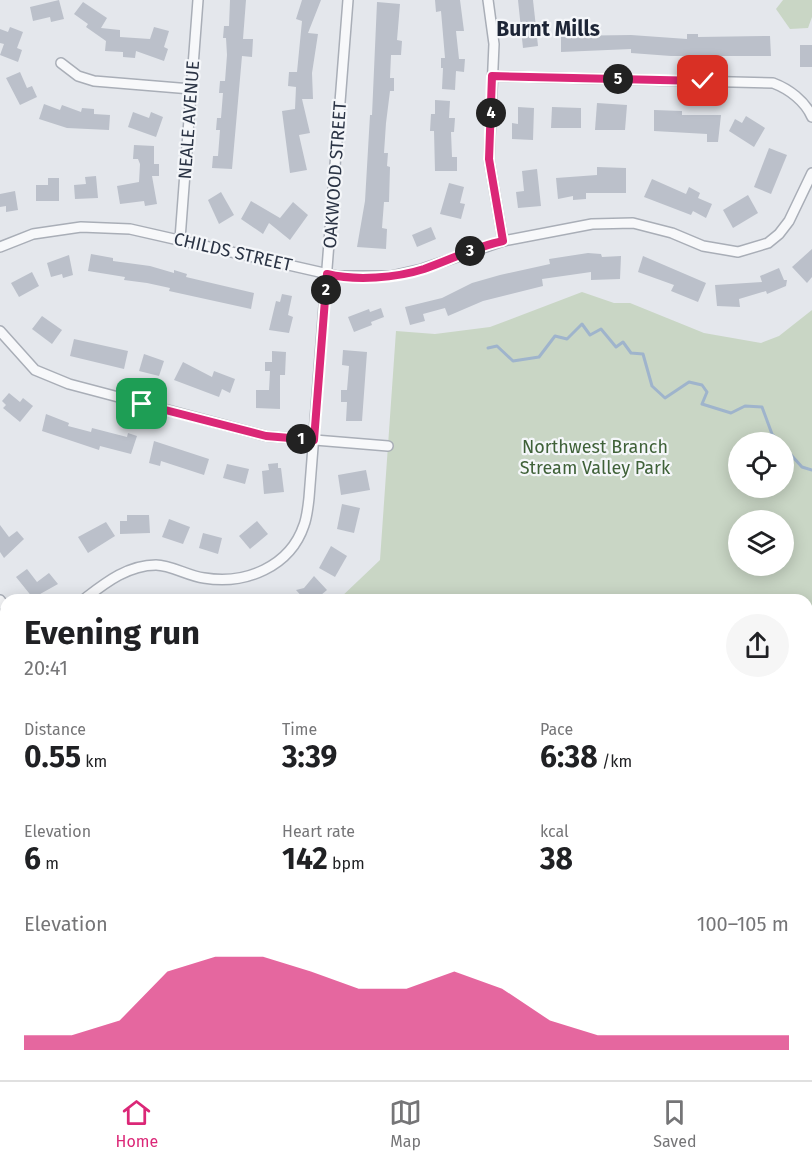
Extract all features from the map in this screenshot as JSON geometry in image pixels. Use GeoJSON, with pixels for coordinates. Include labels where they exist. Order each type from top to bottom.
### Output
{"type":"FeatureCollection","features":[{"type":"Feature","properties":{"kind":"street","name":"NEALE AVENUE"},"geometry":{"type":"LineString","coordinates":[[180,239],[198,0]]}},
{"type":"Feature","properties":{"kind":"street","name":"OAKWOOD STREET"},"geometry":{"type":"LineString","coordinates":[[91,594],[110,579],[127,571],[156,565],[204,578],[239,579],[273,566],[291,550],[304,526],[314,440],[348,0]]}},
{"type":"Feature","properties":{"kind":"street"},"geometry":{"type":"LineString","coordinates":[[488,0],[495,44],[489,159],[503,241]]}},
{"type":"Feature","properties":{"kind":"street"},"geometry":{"type":"LineString","coordinates":[[61,63],[78,76],[94,81],[192,89]]}},
{"type":"Feature","properties":{"kind":"street"},"geometry":{"type":"LineString","coordinates":[[492,76],[773,83],[786,88],[811,111]]}},
{"type":"Feature","properties":{"kind":"street","name":"CHILDS STREET"},"geometry":{"type":"LineString","coordinates":[[0,247],[33,234],[81,227],[130,229],[337,276],[391,276],[422,269],[503,241],[592,224],[633,223],[672,233],[722,251],[754,249],[768,243],[789,221],[812,173]]}},
{"type":"Feature","properties":{"kind":"street"},"geometry":{"type":"LineString","coordinates":[[0,330],[35,370],[69,384],[256,433],[388,446]]}},
{"type":"Feature","properties":{"kind":"green space"},"geometry":{"type":"Polygon","coordinates":[[[783,0],[812,0],[812,17],[808,28],[790,29],[776,9],[783,0]]]}},
{"type":"Feature","properties":{"kind":"green space","name":"Northwest Branch Stream Valley Park"},"geometry":{"type":"Polygon","coordinates":[[[582,292],[614,303],[630,303],[704,333],[761,343],[779,336],[812,310],[812,594],[344,594],[380,560],[396,331],[435,334],[490,327],[582,292]]]}},
{"type":"Feature","properties":{"kind":"building"},"geometry":{"type":"Polygon","coordinates":[[[59,0],[64,19],[51,22],[50,17],[33,21],[30,7],[59,0]]]}},
{"type":"Feature","properties":{"kind":"building"},"geometry":{"type":"Polygon","coordinates":[[[230,0],[246,0],[243,39],[253,39],[252,57],[242,56],[232,169],[212,168],[213,156],[218,156],[220,130],[216,130],[217,118],[221,118],[223,93],[219,93],[220,81],[225,81],[227,55],[226,38],[223,38],[224,26],[229,26],[230,0]]]}},
{"type":"Feature","properties":{"kind":"building"},"geometry":{"type":"Polygon","coordinates":[[[302,0],[321,0],[308,33],[318,34],[312,73],[313,99],[302,99],[310,133],[299,135],[307,170],[290,173],[282,111],[295,109],[296,87],[288,86],[289,72],[297,72],[302,21],[296,19],[302,0]]]}},
{"type":"Feature","properties":{"kind":"building"},"geometry":{"type":"Polygon","coordinates":[[[435,0],[460,0],[464,31],[456,31],[459,59],[465,59],[464,72],[456,71],[455,90],[442,89],[441,58],[445,58],[441,11],[436,12],[435,0]]]}},
{"type":"Feature","properties":{"kind":"building"},"geometry":{"type":"Polygon","coordinates":[[[518,0],[533,0],[538,46],[523,48],[518,0]]]}},
{"type":"Feature","properties":{"kind":"building"},"geometry":{"type":"Polygon","coordinates":[[[83,2],[107,18],[101,28],[120,30],[120,37],[150,39],[154,27],[169,31],[164,47],[168,49],[164,61],[136,51],[135,58],[123,57],[123,52],[105,51],[106,41],[86,27],[88,24],[74,14],[83,2]]]}},
{"type":"Feature","properties":{"kind":"building"},"geometry":{"type":"Polygon","coordinates":[[[377,2],[400,4],[397,40],[402,41],[401,55],[391,55],[390,78],[394,78],[394,91],[390,91],[384,153],[388,153],[387,166],[390,167],[389,202],[384,202],[382,228],[387,229],[386,249],[357,247],[365,201],[370,115],[372,115],[377,2]]]}},
{"type":"Feature","properties":{"kind":"building"},"geometry":{"type":"Polygon","coordinates":[[[10,27],[23,32],[17,48],[22,50],[18,62],[0,55],[4,44],[0,43],[0,29],[8,32],[10,27]]]}},
{"type":"Feature","properties":{"kind":"building"},"geometry":{"type":"Polygon","coordinates":[[[687,34],[698,34],[698,37],[770,36],[771,56],[671,56],[631,53],[631,49],[561,52],[561,36],[631,35],[687,39],[687,34]]]}},
{"type":"Feature","properties":{"kind":"building"},"geometry":{"type":"Polygon","coordinates":[[[800,45],[812,45],[812,67],[800,67],[800,45]]]}},
{"type":"Feature","properties":{"kind":"building"},"geometry":{"type":"Polygon","coordinates":[[[20,72],[27,88],[32,86],[37,97],[20,105],[6,78],[20,72]]]}},
{"type":"Feature","properties":{"kind":"building"},"geometry":{"type":"Polygon","coordinates":[[[435,100],[450,101],[449,118],[455,118],[454,132],[451,132],[452,157],[457,157],[457,171],[435,171],[434,131],[430,131],[431,114],[435,114],[435,100]]]}},
{"type":"Feature","properties":{"kind":"building"},"geometry":{"type":"Polygon","coordinates":[[[597,103],[627,105],[625,130],[595,130],[597,103]]]}},
{"type":"Feature","properties":{"kind":"building"},"geometry":{"type":"Polygon","coordinates":[[[44,104],[60,110],[62,105],[81,112],[82,108],[94,109],[94,114],[110,115],[109,130],[67,128],[39,119],[44,104]]]}},
{"type":"Feature","properties":{"kind":"building"},"geometry":{"type":"Polygon","coordinates":[[[518,107],[534,108],[533,140],[512,139],[512,123],[518,124],[518,107]]]}},
{"type":"Feature","properties":{"kind":"building"},"geometry":{"type":"Polygon","coordinates":[[[552,107],[581,108],[581,128],[551,128],[552,107]]]}},
{"type":"Feature","properties":{"kind":"building"},"geometry":{"type":"Polygon","coordinates":[[[654,110],[682,111],[682,115],[721,115],[718,142],[707,142],[707,134],[654,131],[654,110]]]}},
{"type":"Feature","properties":{"kind":"building"},"geometry":{"type":"Polygon","coordinates":[[[133,112],[149,118],[151,112],[163,117],[156,137],[128,127],[133,112]]]}},
{"type":"Feature","properties":{"kind":"building"},"geometry":{"type":"Polygon","coordinates":[[[746,116],[765,128],[754,147],[729,131],[735,119],[742,123],[746,116]]]}},
{"type":"Feature","properties":{"kind":"building"},"geometry":{"type":"Polygon","coordinates":[[[134,145],[154,146],[154,164],[159,164],[159,176],[152,176],[157,204],[145,206],[144,201],[120,204],[117,186],[139,182],[140,164],[138,159],[133,159],[134,145]]]}},
{"type":"Feature","properties":{"kind":"building"},"geometry":{"type":"Polygon","coordinates":[[[769,148],[787,155],[771,194],[754,187],[769,148]]]}},
{"type":"Feature","properties":{"kind":"building"},"geometry":{"type":"Polygon","coordinates":[[[597,167],[626,168],[626,193],[586,193],[586,199],[573,200],[573,196],[558,199],[556,178],[597,175],[597,167]]]}},
{"type":"Feature","properties":{"kind":"building"},"geometry":{"type":"Polygon","coordinates":[[[537,169],[541,206],[518,208],[516,192],[524,191],[522,171],[537,169]]]}},
{"type":"Feature","properties":{"kind":"building"},"geometry":{"type":"Polygon","coordinates":[[[96,176],[98,198],[75,199],[74,185],[86,184],[85,177],[96,176]]]}},
{"type":"Feature","properties":{"kind":"building"},"geometry":{"type":"Polygon","coordinates":[[[48,178],[59,178],[59,201],[36,201],[36,185],[48,185],[48,178]]]}},
{"type":"Feature","properties":{"kind":"building"},"geometry":{"type":"Polygon","coordinates":[[[652,179],[686,194],[689,187],[700,193],[698,198],[712,204],[706,218],[693,211],[691,215],[644,197],[652,179]]]}},
{"type":"Feature","properties":{"kind":"building"},"geometry":{"type":"Polygon","coordinates":[[[449,183],[464,187],[460,203],[465,204],[461,219],[440,214],[449,183]]]}},
{"type":"Feature","properties":{"kind":"building"},"geometry":{"type":"Polygon","coordinates":[[[15,191],[18,210],[6,212],[6,206],[0,207],[0,194],[15,191]]]}},
{"type":"Feature","properties":{"kind":"building"},"geometry":{"type":"Polygon","coordinates":[[[221,192],[234,215],[219,224],[208,200],[221,192]]]}},
{"type":"Feature","properties":{"kind":"building"},"geometry":{"type":"Polygon","coordinates":[[[748,195],[758,213],[733,228],[723,210],[748,195]]]}},
{"type":"Feature","properties":{"kind":"building"},"geometry":{"type":"Polygon","coordinates":[[[251,201],[280,218],[293,202],[308,215],[290,240],[269,223],[263,234],[241,219],[251,201]]]}},
{"type":"Feature","properties":{"kind":"building"},"geometry":{"type":"Polygon","coordinates":[[[431,227],[436,239],[417,247],[412,235],[431,227]]]}},
{"type":"Feature","properties":{"kind":"building"},"geometry":{"type":"Polygon","coordinates":[[[812,249],[812,277],[807,283],[792,267],[812,249]]]}},
{"type":"Feature","properties":{"kind":"building"},"geometry":{"type":"Polygon","coordinates":[[[588,253],[601,254],[602,257],[621,256],[620,279],[591,280],[591,272],[542,279],[543,286],[483,301],[448,316],[445,308],[423,314],[425,321],[410,325],[405,307],[442,298],[472,283],[550,264],[549,259],[588,253]]]}},
{"type":"Feature","properties":{"kind":"building"},"geometry":{"type":"Polygon","coordinates":[[[91,254],[113,258],[113,261],[150,266],[174,273],[174,270],[187,274],[186,277],[254,293],[251,309],[169,291],[170,288],[124,280],[125,277],[88,271],[91,254]]]}},
{"type":"Feature","properties":{"kind":"building"},"geometry":{"type":"Polygon","coordinates":[[[69,255],[73,275],[63,278],[62,274],[51,277],[47,263],[69,255]]]}},
{"type":"Feature","properties":{"kind":"building"},"geometry":{"type":"Polygon","coordinates":[[[643,256],[706,283],[698,302],[671,291],[674,285],[638,272],[643,256]]]}},
{"type":"Feature","properties":{"kind":"building"},"geometry":{"type":"Polygon","coordinates":[[[779,268],[784,280],[787,280],[786,286],[767,294],[766,291],[739,299],[740,307],[717,306],[715,285],[762,282],[760,276],[779,268]]]}},
{"type":"Feature","properties":{"kind":"building"},"geometry":{"type":"Polygon","coordinates":[[[32,272],[39,286],[19,297],[11,283],[32,272]]]}},
{"type":"Feature","properties":{"kind":"building"},"geometry":{"type":"Polygon","coordinates":[[[282,294],[292,296],[288,315],[293,317],[289,333],[269,330],[276,301],[280,302],[282,294]]]}},
{"type":"Feature","properties":{"kind":"building"},"geometry":{"type":"Polygon","coordinates":[[[381,308],[384,317],[354,332],[348,317],[369,309],[370,312],[381,308]]]}},
{"type":"Feature","properties":{"kind":"building"},"geometry":{"type":"Polygon","coordinates":[[[42,316],[62,330],[52,344],[32,329],[42,316]]]}},
{"type":"Feature","properties":{"kind":"building"},"geometry":{"type":"Polygon","coordinates":[[[74,339],[128,351],[124,369],[70,356],[74,339]]]}},
{"type":"Feature","properties":{"kind":"building"},"geometry":{"type":"Polygon","coordinates":[[[343,350],[367,352],[362,421],[346,421],[347,402],[341,402],[341,390],[347,390],[349,366],[342,365],[343,350]]]}},
{"type":"Feature","properties":{"kind":"building"},"geometry":{"type":"Polygon","coordinates":[[[272,351],[286,352],[285,375],[280,375],[280,409],[256,408],[256,390],[269,390],[270,371],[265,371],[265,362],[272,362],[272,351]]]}},
{"type":"Feature","properties":{"kind":"building"},"geometry":{"type":"Polygon","coordinates":[[[144,354],[164,361],[159,376],[139,371],[144,354]]]}},
{"type":"Feature","properties":{"kind":"building"},"geometry":{"type":"Polygon","coordinates":[[[183,362],[212,377],[214,371],[235,379],[230,393],[222,389],[219,397],[174,380],[183,362]]]}},
{"type":"Feature","properties":{"kind":"building"},"geometry":{"type":"Polygon","coordinates":[[[9,393],[20,402],[23,398],[33,406],[20,422],[3,408],[6,405],[2,401],[9,393]]]}},
{"type":"Feature","properties":{"kind":"building"},"geometry":{"type":"Polygon","coordinates":[[[46,414],[69,423],[68,426],[91,432],[92,428],[127,437],[128,433],[137,436],[131,454],[100,446],[99,450],[42,431],[46,414]]]}},
{"type":"Feature","properties":{"kind":"building"},"geometry":{"type":"Polygon","coordinates":[[[154,441],[209,459],[204,475],[161,461],[160,466],[149,463],[154,441]]]}},
{"type":"Feature","properties":{"kind":"building"},"geometry":{"type":"Polygon","coordinates":[[[278,463],[278,468],[281,468],[284,492],[264,494],[262,471],[269,470],[268,464],[278,463]]]}},
{"type":"Feature","properties":{"kind":"building"},"geometry":{"type":"Polygon","coordinates":[[[227,464],[249,469],[245,484],[223,478],[227,464]]]}},
{"type":"Feature","properties":{"kind":"building"},"geometry":{"type":"Polygon","coordinates":[[[366,470],[370,490],[341,495],[338,475],[366,470]]]}},
{"type":"Feature","properties":{"kind":"building"},"geometry":{"type":"Polygon","coordinates":[[[342,504],[360,508],[354,533],[337,529],[342,504]]]}},
{"type":"Feature","properties":{"kind":"building"},"geometry":{"type":"Polygon","coordinates":[[[127,515],[149,515],[150,533],[120,534],[120,521],[127,521],[127,515]]]}},
{"type":"Feature","properties":{"kind":"building"},"geometry":{"type":"Polygon","coordinates":[[[169,519],[190,527],[183,544],[162,537],[169,519]]]}},
{"type":"Feature","properties":{"kind":"building"},"geometry":{"type":"Polygon","coordinates":[[[257,521],[268,534],[250,549],[239,536],[257,521]]]}},
{"type":"Feature","properties":{"kind":"building"},"geometry":{"type":"Polygon","coordinates":[[[106,522],[115,536],[88,553],[78,537],[106,522]]]}},
{"type":"Feature","properties":{"kind":"building"},"geometry":{"type":"Polygon","coordinates":[[[0,525],[9,537],[17,531],[24,539],[4,558],[0,552],[0,525]]]}},
{"type":"Feature","properties":{"kind":"building"},"geometry":{"type":"Polygon","coordinates":[[[203,533],[222,538],[218,554],[199,548],[203,533]]]}},
{"type":"Feature","properties":{"kind":"building"},"geometry":{"type":"Polygon","coordinates":[[[331,546],[347,556],[335,577],[319,568],[331,546]]]}},
{"type":"Feature","properties":{"kind":"building"},"geometry":{"type":"Polygon","coordinates":[[[27,569],[37,582],[49,573],[58,584],[40,594],[30,594],[16,577],[27,569]]]}},
{"type":"Feature","properties":{"kind":"building"},"geometry":{"type":"Polygon","coordinates":[[[314,576],[327,590],[322,594],[300,594],[296,590],[304,588],[314,576]]]}},
{"type":"Feature","properties":{"kind":"waterway"},"geometry":{"type":"LineString","coordinates":[[488,348],[497,346],[513,361],[539,357],[555,336],[567,339],[582,324],[590,335],[601,329],[616,347],[623,342],[631,353],[643,354],[652,386],[665,398],[689,382],[702,385],[707,392],[702,404],[731,413],[745,406],[762,407],[771,432]]}},
{"type":"Feature","properties":{"kind":"waterway"},"geometry":{"type":"LineString","coordinates":[[794,458],[802,467],[812,470]]}},
{"type":"Feature","properties":{"kind":"district","name":"Burnt Mills"},"geometry":{"type":"Point","coordinates":[548,29]}},
{"type":"Feature","properties":{"kind":"route"},"geometry":{"type":"LineString","coordinates":[[142,404],[266,436],[314,440],[327,274],[391,276],[422,269],[503,241],[489,159],[492,76],[703,81]]}}]}
